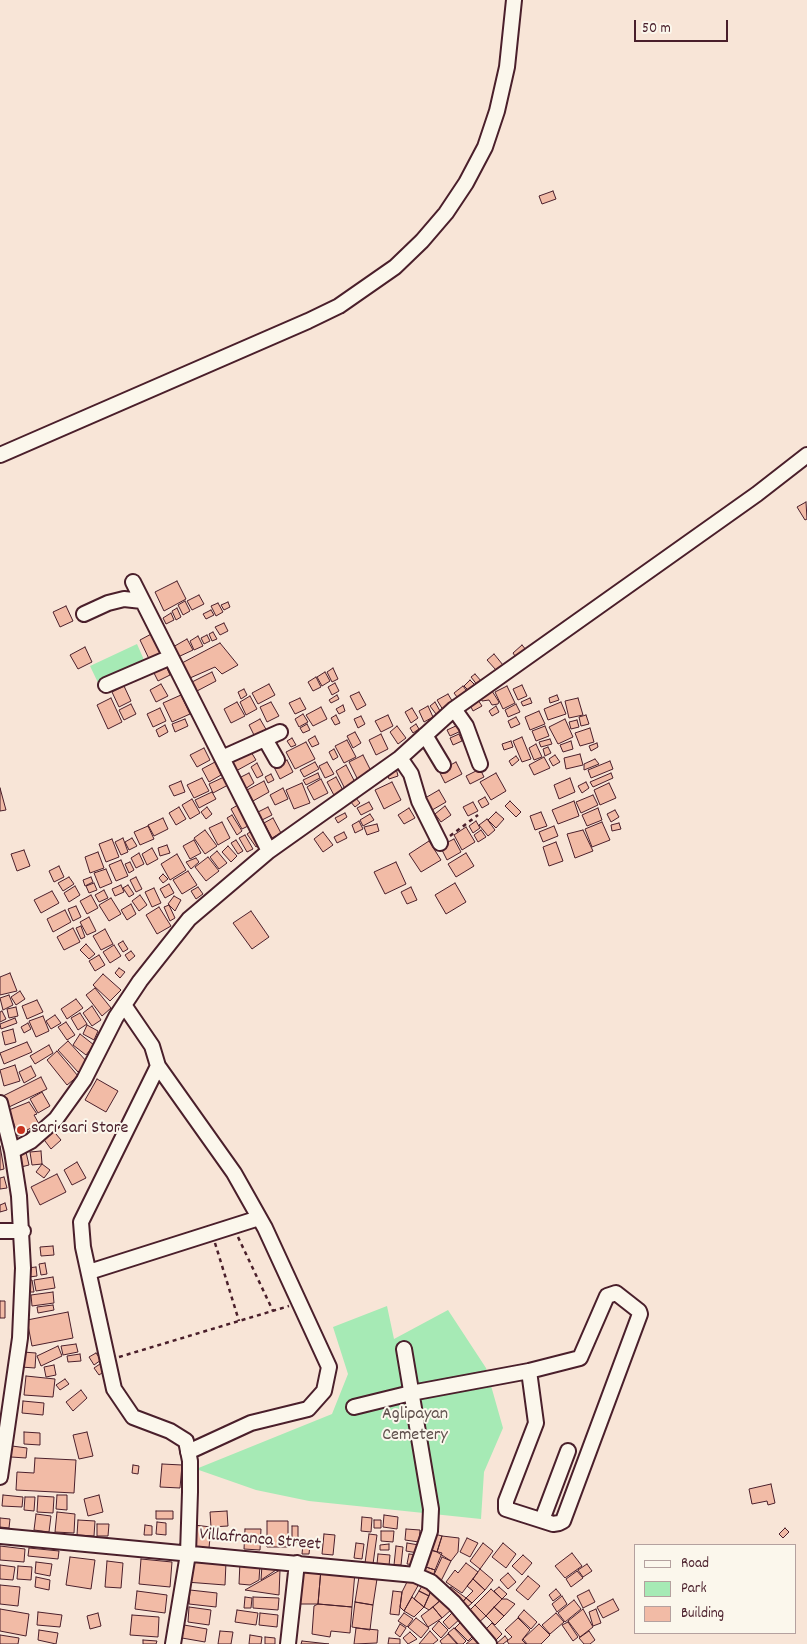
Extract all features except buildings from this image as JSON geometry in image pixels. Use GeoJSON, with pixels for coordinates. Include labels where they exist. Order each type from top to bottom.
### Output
{"type":"FeatureCollection","features":[{"type":"Feature","properties":{"kind":"street"},"geometry":{"type":"LineString","coordinates":[[0,455],[323,314],[362,292],[395,267],[422,241],[446,213],[485,147],[497,110],[507,68],[514,0]]}},
{"type":"Feature","properties":{"kind":"street"},"geometry":{"type":"LineString","coordinates":[[12,1151],[31,1141],[56,1119],[84,1080],[124,1005],[140,981],[189,920],[269,851],[400,758],[454,709],[757,494],[807,455]]}},
{"type":"Feature","properties":{"kind":"street"},"geometry":{"type":"LineString","coordinates":[[133,582],[269,851]]}},
{"type":"Feature","properties":{"kind":"street"},"geometry":{"type":"LineString","coordinates":[[84,614],[108,603],[124,599],[142,601]]}},
{"type":"Feature","properties":{"kind":"street"},"geometry":{"type":"LineString","coordinates":[[106,685],[171,657]]}},
{"type":"Feature","properties":{"kind":"street"},"geometry":{"type":"LineString","coordinates":[[454,709],[466,726],[480,764]]}},
{"type":"Feature","properties":{"kind":"street"},"geometry":{"type":"LineString","coordinates":[[222,758],[280,732]]}},
{"type":"Feature","properties":{"kind":"street"},"geometry":{"type":"LineString","coordinates":[[425,735],[444,765]]}},
{"type":"Feature","properties":{"kind":"street"},"geometry":{"type":"LineString","coordinates":[[265,739],[277,760]]}},
{"type":"Feature","properties":{"kind":"street"},"geometry":{"type":"LineString","coordinates":[[400,758],[411,774],[419,802],[440,843]]}},
{"type":"Feature","properties":{"kind":"street"},"geometry":{"type":"LineString","coordinates":[[124,1005],[152,1046],[158,1066],[234,1173],[259,1218],[329,1367],[324,1391],[308,1410],[251,1423],[188,1452]]}},
{"type":"Feature","properties":{"kind":"street"},"geometry":{"type":"LineString","coordinates":[[158,1066],[81,1222],[89,1272],[114,1389],[133,1417],[170,1431],[186,1441],[190,1492],[188,1554],[173,1644]]}},
{"type":"Feature","properties":{"kind":"street"},"geometry":{"type":"LineString","coordinates":[[0,1103],[4,1133],[12,1151],[23,1231],[23,1299],[20,1338],[0,1477]]}},
{"type":"Feature","properties":{"kind":"street"},"geometry":{"type":"LineString","coordinates":[[89,1272],[259,1218]]}},
{"type":"Feature","properties":{"kind":"street"},"geometry":{"type":"LineString","coordinates":[[0,1231],[23,1231]]}},
{"type":"Feature","properties":{"kind":"street"},"geometry":{"type":"LineString","coordinates":[[354,1407],[411,1393],[529,1371],[580,1358],[610,1294],[616,1293],[639,1311],[638,1320],[563,1522],[554,1524],[506,1509],[506,1501],[536,1423],[529,1371]]}},
{"type":"Feature","properties":{"kind":"street"},"geometry":{"type":"LineString","coordinates":[[404,1349],[432,1509],[430,1531],[416,1575]]}},
{"type":"Feature","properties":{"kind":"street"},"geometry":{"type":"LineString","coordinates":[[542,1520],[568,1451]]}},
{"type":"Feature","properties":{"kind":"street","name":"Villafranca Street"},"geometry":{"type":"LineString","coordinates":[[0,1536],[416,1575],[431,1582],[454,1603],[489,1644]]}},
{"type":"Feature","properties":{"kind":"street"},"geometry":{"type":"LineString","coordinates":[[288,1644],[297,1563]]}},
{"type":"Feature","properties":{"kind":"path"},"geometry":{"type":"LineString","coordinates":[[440,843],[478,815]]}},
{"type":"Feature","properties":{"kind":"path"},"geometry":{"type":"LineString","coordinates":[[233,1226],[273,1310]]}},
{"type":"Feature","properties":{"kind":"path"},"geometry":{"type":"LineString","coordinates":[[212,1233],[239,1321]]}},
{"type":"Feature","properties":{"kind":"path"},"geometry":{"type":"LineString","coordinates":[[108,1360],[300,1302]]}},
{"type":"Feature","properties":{"kind":"green space"},"geometry":{"type":"Polygon","coordinates":[[[137,644],[148,669],[102,691],[90,666],[137,644]]]}},
{"type":"Feature","properties":{"kind":"green space","name":"Aglipayan Cemetery"},"geometry":{"type":"Polygon","coordinates":[[[387,1306],[394,1339],[448,1310],[486,1368],[503,1428],[484,1472],[481,1519],[309,1501],[256,1490],[196,1469],[332,1414],[348,1374],[333,1327],[387,1306]]]}},
{"type":"Feature","properties":{"kind":"place","name":"sari sari Store"},"geometry":{"type":"Point","coordinates":[21,1130]}}]}
